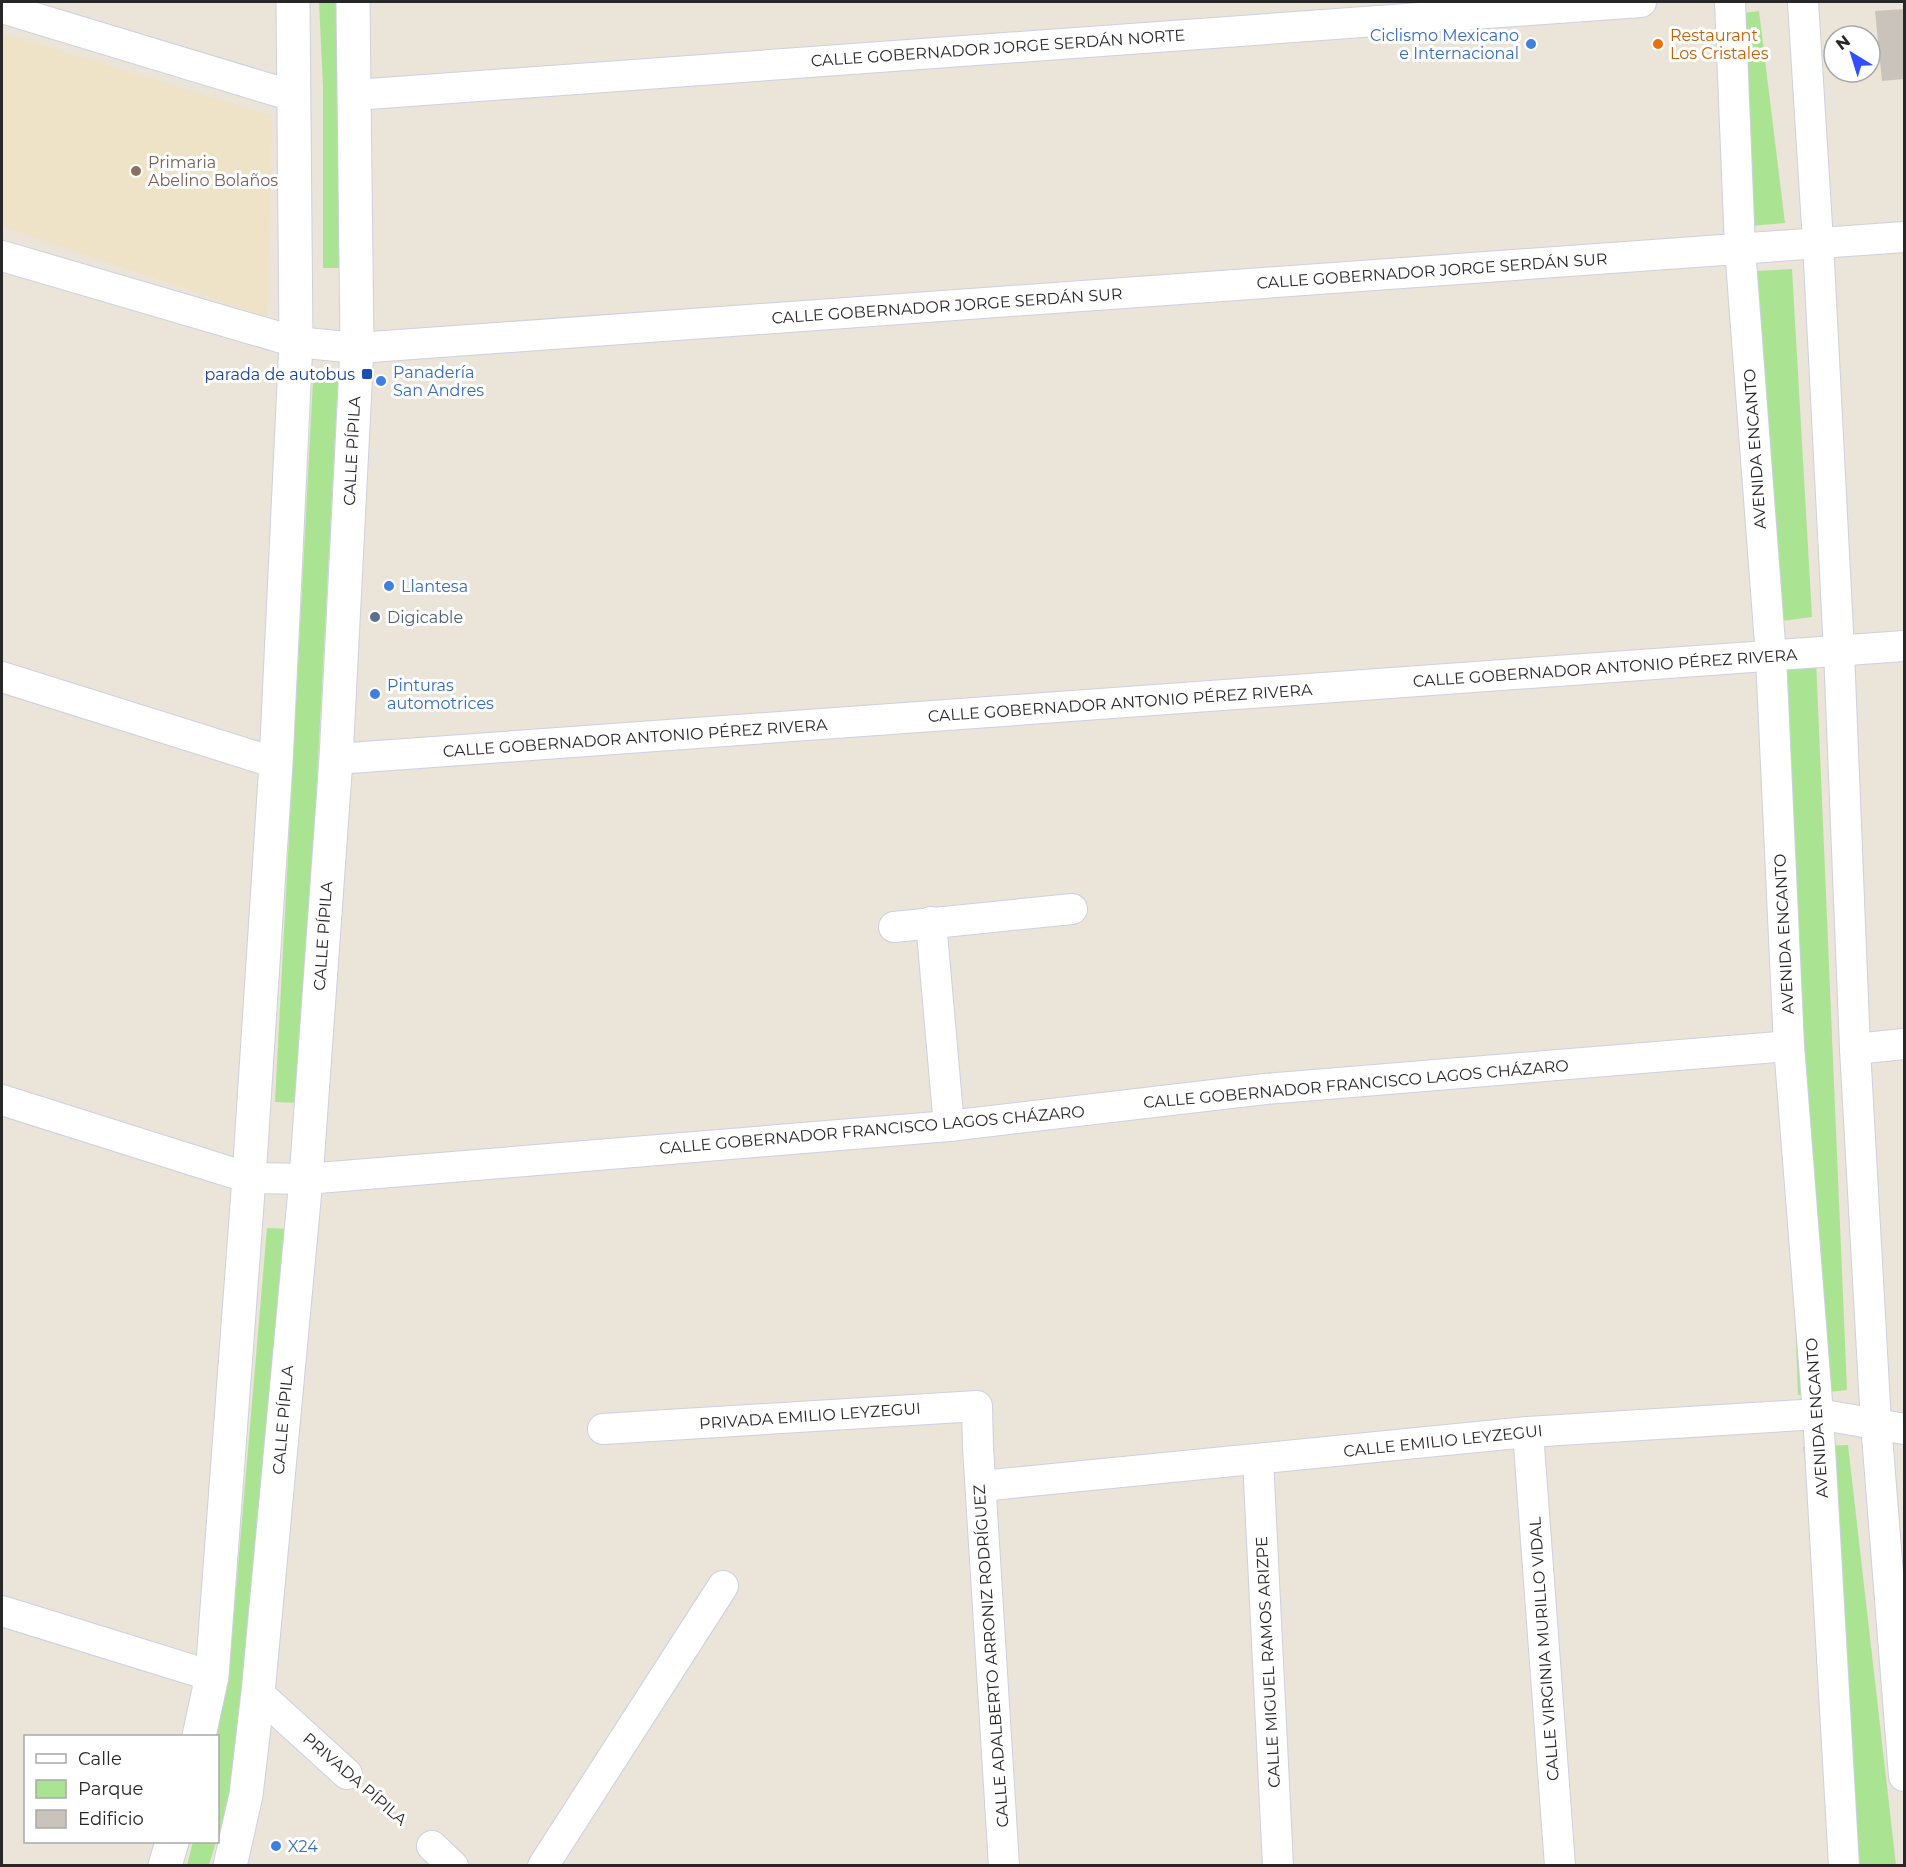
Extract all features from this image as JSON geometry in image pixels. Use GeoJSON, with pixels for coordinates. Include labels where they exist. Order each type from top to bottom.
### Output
{"type":"FeatureCollection","features":[{"type":"Feature","properties":{"kind":"main road"},"geometry":{"type":"LineString","coordinates":[[200,1735],[212,1676],[249,1178],[276,763],[296,342],[293,2]]}},
{"type":"Feature","properties":{"kind":"main road","name":"CALLE PÍPILA"},"geometry":{"type":"LineString","coordinates":[[230,1866],[246,1795],[258,1693],[306,1179],[336,759],[357,348],[353,2]]}},
{"type":"Feature","properties":{"kind":"main road"},"geometry":{"type":"LineString","coordinates":[[165,1866],[172,1843]]}},
{"type":"Feature","properties":{"kind":"street","name":"CALLE GOBERNADOR JORGE SERDÁN NORTE"},"geometry":{"type":"LineString","coordinates":[[355,95],[1641,2]]}},
{"type":"Feature","properties":{"kind":"street","name":"AVENIDA ENCANTO"},"geometry":{"type":"LineString","coordinates":[[1730,2],[1740,248],[1771,657],[1789,1046],[1818,1414],[1844,1866]]}},
{"type":"Feature","properties":{"kind":"street"},"geometry":{"type":"LineString","coordinates":[[1803,2],[1839,651],[1855,1049],[1890,1426],[1905,1776]]}},
{"type":"Feature","properties":{"kind":"street"},"geometry":{"type":"LineString","coordinates":[[2,8],[293,96]]}},
{"type":"Feature","properties":{"kind":"street","name":"CALLE GOBERNADOR JORGE SERDÁN SUR"},"geometry":{"type":"LineString","coordinates":[[2,256],[296,342],[357,348],[1905,237]]}},
{"type":"Feature","properties":{"kind":"street","name":"CALLE GOBERNADOR ANTONIO PÉREZ RIVERA"},"geometry":{"type":"LineString","coordinates":[[336,759],[1905,646]]}},
{"type":"Feature","properties":{"kind":"street"},"geometry":{"type":"LineString","coordinates":[[2,677],[276,763]]}},
{"type":"Feature","properties":{"kind":"street"},"geometry":{"type":"LineString","coordinates":[[894,927],[1072,909]]}},
{"type":"Feature","properties":{"kind":"street"},"geometry":{"type":"LineString","coordinates":[[931,922],[949,1126]]}},
{"type":"Feature","properties":{"kind":"street"},"geometry":{"type":"LineString","coordinates":[[1855,1049],[1905,1044]]}},
{"type":"Feature","properties":{"kind":"street","name":"CALLE GOBERNADOR FRANCISCO LAGOS CHÁZARO"},"geometry":{"type":"LineString","coordinates":[[2,1100],[249,1178],[306,1179],[949,1126],[1265,1089],[1789,1046]]}},
{"type":"Feature","properties":{"kind":"street","name":"PRIVADA EMILIO LEYZEGUI"},"geometry":{"type":"LineString","coordinates":[[603,1429],[977,1406],[978,1447]]}},
{"type":"Feature","properties":{"kind":"street","name":"CALLE EMILIO LEYZEGUI"},"geometry":{"type":"LineString","coordinates":[[981,1486],[1528,1432],[1818,1414],[1890,1426]]}},
{"type":"Feature","properties":{"kind":"street","name":"CALLE VIRGINIA MURILLO VIDAL"},"geometry":{"type":"LineString","coordinates":[[1528,1432],[1560,1866]]}},
{"type":"Feature","properties":{"kind":"street","name":"CALLE ADALBERTO ARRONIZ RODRÍGUEZ"},"geometry":{"type":"LineString","coordinates":[[978,1447],[1004,1866]]}},
{"type":"Feature","properties":{"kind":"street","name":"CALLE MIGUEL RAMOS ARIZPE"},"geometry":{"type":"LineString","coordinates":[[1258,1460],[1278,1866]]}},
{"type":"Feature","properties":{"kind":"street"},"geometry":{"type":"LineString","coordinates":[[543,1866],[723,1586]]}},
{"type":"Feature","properties":{"kind":"street"},"geometry":{"type":"LineString","coordinates":[[2,1611],[212,1676]]}},
{"type":"Feature","properties":{"kind":"street","name":"PRIVADA PÍPILA"},"geometry":{"type":"LineString","coordinates":[[258,1693],[347,1773]]}},
{"type":"Feature","properties":{"kind":"path","name":"PRIVADA PÍPILA"},"geometry":{"type":"LineString","coordinates":[[347,1773],[442,1856]]}},
{"type":"Feature","properties":{"kind":"shaded area","name":"Primaria Abelino Bolaños"},"geometry":{"type":"Polygon","coordinates":[[[2,33],[272,116],[267,317],[2,226],[2,33]]]}},
{"type":"Feature","properties":{"kind":"green space"},"geometry":{"type":"Polygon","coordinates":[[[319,2],[349,2],[345,268],[323,268],[323,86],[319,2]]]}},
{"type":"Feature","properties":{"kind":"green space"},"geometry":{"type":"Polygon","coordinates":[[[1759,11],[1785,223],[1737,227],[1718,16],[1759,11]]]}},
{"type":"Feature","properties":{"kind":"green space"},"geometry":{"type":"Polygon","coordinates":[[[1792,269],[1812,617],[1767,623],[1738,272],[1792,269]]]}},
{"type":"Feature","properties":{"kind":"green space"},"geometry":{"type":"Polygon","coordinates":[[[313,380],[338,381],[300,1103],[275,1102],[313,380]]]}},
{"type":"Feature","properties":{"kind":"green space"},"geometry":{"type":"Polygon","coordinates":[[[1816,659],[1847,1390],[1798,1395],[1770,662],[1816,659]]]}},
{"type":"Feature","properties":{"kind":"green space"},"geometry":{"type":"Polygon","coordinates":[[[267,1228],[286,1229],[248,1675],[228,1803],[219,1834],[219,1735],[216,1735],[229,1671],[267,1228]]]}},
{"type":"Feature","properties":{"kind":"green space"},"geometry":{"type":"Polygon","coordinates":[[[1848,1445],[1896,1865],[1859,1865],[1803,1447],[1848,1445]]]}},
{"type":"Feature","properties":{"kind":"green space"},"geometry":{"type":"Polygon","coordinates":[[[193,1843],[216,1843],[209,1865],[187,1865],[193,1843]]]}},
{"type":"Feature","properties":{"kind":"building"},"geometry":{"type":"Polygon","coordinates":[[[1904,9],[1904,79],[1882,81],[1882,24],[1876,24],[1875,11],[1904,9]]]}},
{"type":"Feature","properties":{"kind":"place","name":"Ciclismo Mexicano e Internacional"},"geometry":{"type":"Point","coordinates":[1531,44]}},
{"type":"Feature","properties":{"kind":"place","name":"Restaurant Los Cristales"},"geometry":{"type":"Point","coordinates":[1658,44]}},
{"type":"Feature","properties":{"kind":"place","name":"Primaria Abelino Bolaños"},"geometry":{"type":"Point","coordinates":[136,171]}},
{"type":"Feature","properties":{"kind":"place","name":"parada de autobus"},"geometry":{"type":"Point","coordinates":[367,374]}},
{"type":"Feature","properties":{"kind":"place","name":"Panadería San Andres"},"geometry":{"type":"Point","coordinates":[381,381]}},
{"type":"Feature","properties":{"kind":"place","name":"Llantesa"},"geometry":{"type":"Point","coordinates":[389,586]}},
{"type":"Feature","properties":{"kind":"place","name":"Digicable"},"geometry":{"type":"Point","coordinates":[375,617]}},
{"type":"Feature","properties":{"kind":"place","name":"Pinturas automotrices"},"geometry":{"type":"Point","coordinates":[375,694]}},
{"type":"Feature","properties":{"kind":"place","name":"X24"},"geometry":{"type":"Point","coordinates":[276,1846]}}]}
